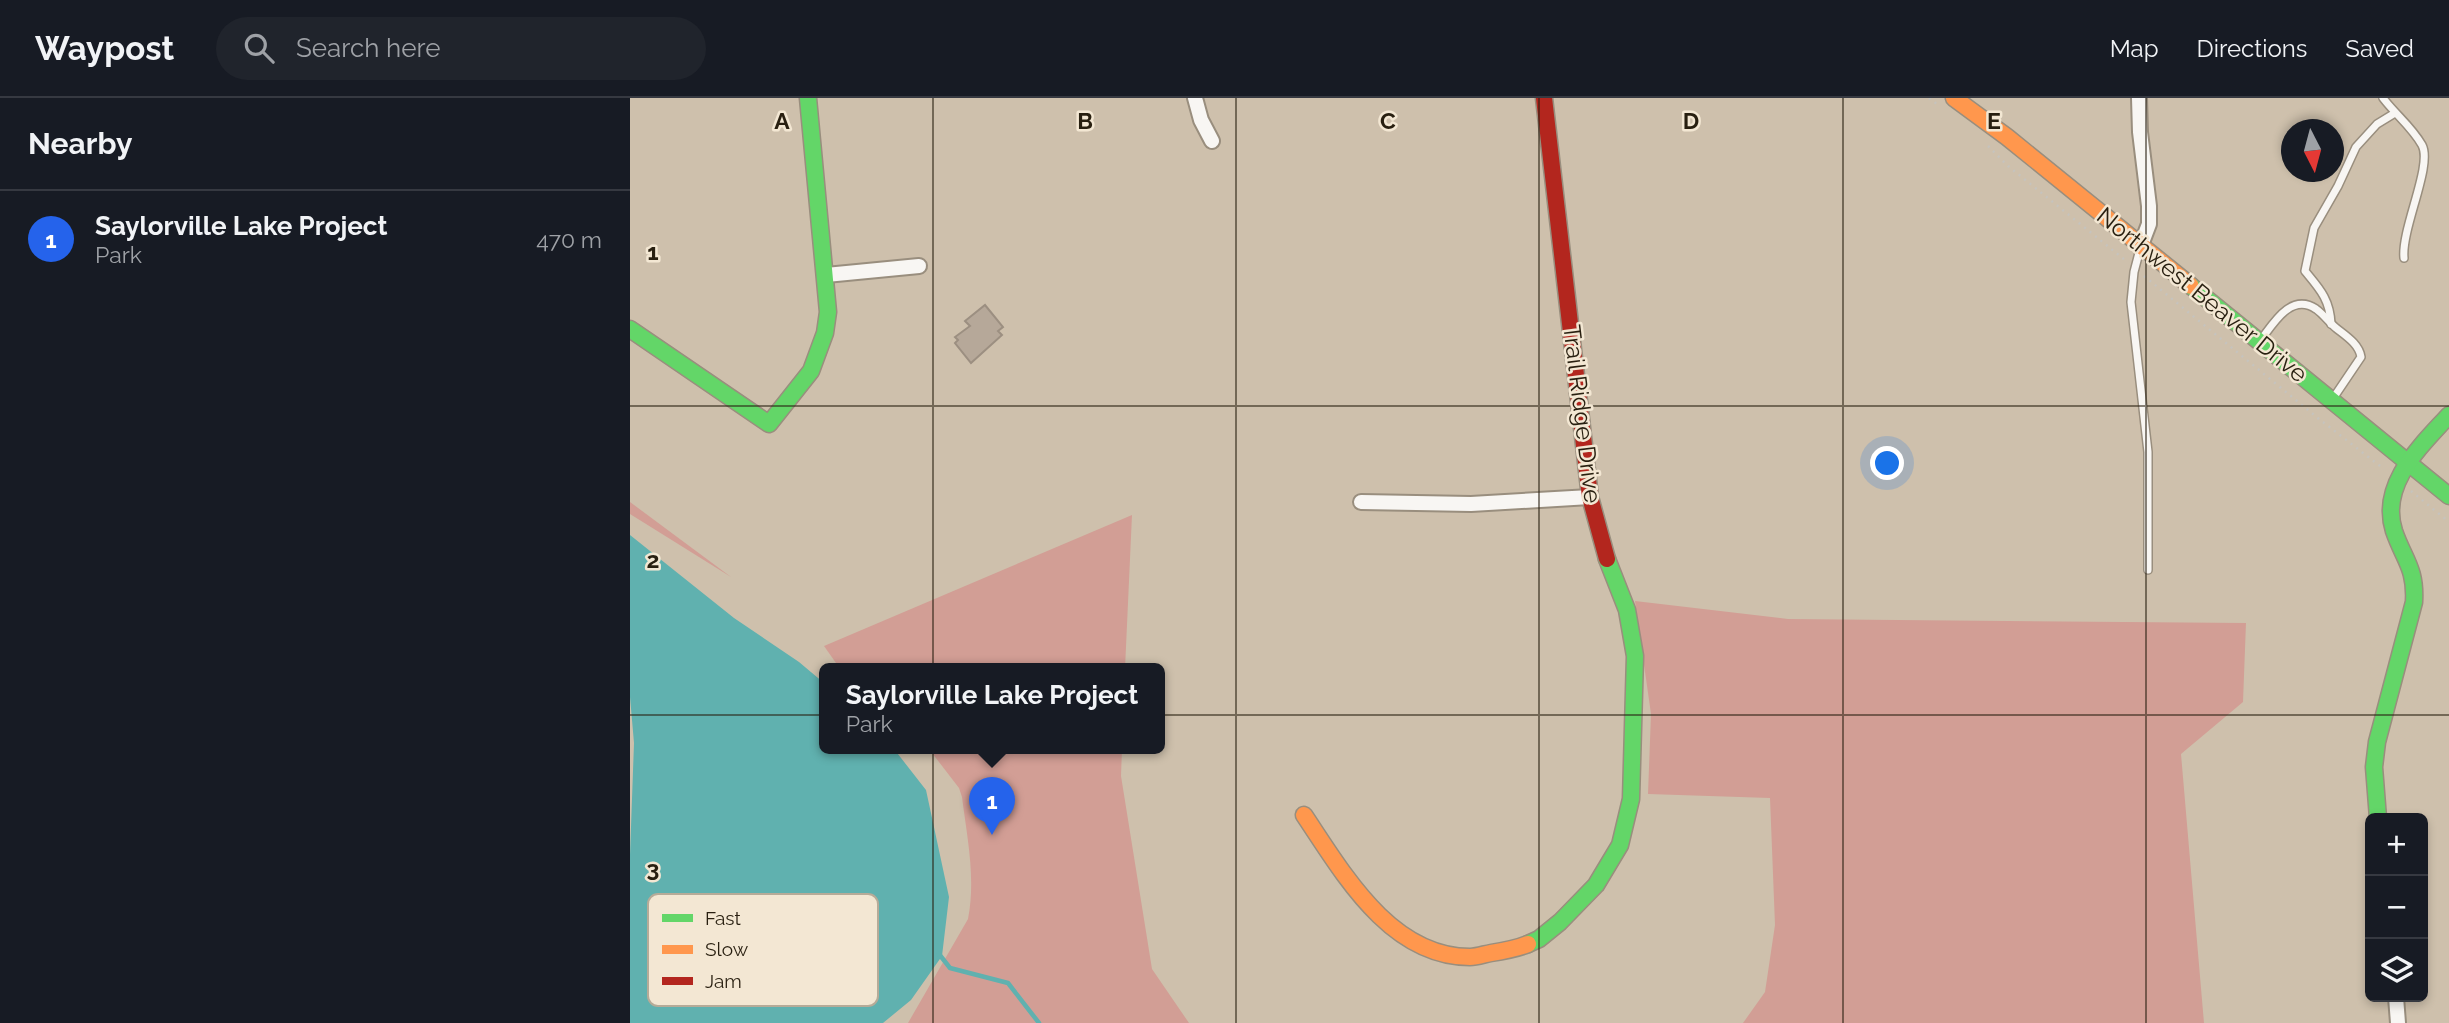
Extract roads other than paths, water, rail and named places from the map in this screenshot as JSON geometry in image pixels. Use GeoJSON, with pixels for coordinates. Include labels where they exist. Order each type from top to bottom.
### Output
{"type":"FeatureCollection","features":[{"type":"Feature","properties":{"kind":"street"},"geometry":{"type":"LineString","coordinates":[[630,329],[769,424],[798,389],[820,352],[828,312],[808,98]]}},
{"type":"Feature","properties":{"kind":"street"},"geometry":{"type":"LineString","coordinates":[[1195,98],[1201,120],[1212,141]]}},
{"type":"Feature","properties":{"kind":"street","name":"Trail Ridge Drive"},"geometry":{"type":"LineString","coordinates":[[1304,816],[1372,910],[1414,943],[1435,951],[1470,957],[1495,954],[1539,939],[1597,885],[1620,845],[1632,799],[1635,656],[1628,610],[1606,555],[1590,497],[1544,98]]}},
{"type":"Feature","properties":{"kind":"street"},"geometry":{"type":"LineString","coordinates":[[2139,98],[2149,215],[2149,224],[2141,245]]}},
{"type":"Feature","properties":{"kind":"street","name":"Northwest Beaver Drive"},"geometry":{"type":"LineString","coordinates":[[1946,101],[2007,137],[2449,496]]}},
{"type":"Feature","properties":{"kind":"street"},"geometry":{"type":"LineString","coordinates":[[826,275],[919,266]]}},
{"type":"Feature","properties":{"kind":"street"},"geometry":{"type":"LineString","coordinates":[[2378,813],[2374,767],[2378,742],[2416,587],[2414,572],[2394,530],[2389,508],[2393,486],[2449,415]]}},
{"type":"Feature","properties":{"kind":"street"},"geometry":{"type":"LineString","coordinates":[[1361,502],[1471,504],[1590,497]]}},
{"type":"Feature","properties":{"kind":"street"},"geometry":{"type":"LineString","coordinates":[[2396,1002],[2398,1023]]}},
{"type":"Feature","properties":{"kind":"lane"},"geometry":{"type":"LineString","coordinates":[[2383,98],[2425,152],[2404,237],[2404,258]]}},
{"type":"Feature","properties":{"kind":"lane"},"geometry":{"type":"LineString","coordinates":[[2331,324],[2331,312],[2325,295],[2305,271],[2314,228],[2338,186],[2356,146],[2371,129],[2396,113]]}},
{"type":"Feature","properties":{"kind":"lane"},"geometry":{"type":"LineString","coordinates":[[2141,245],[2131,302],[2148,452],[2148,570]]}},
{"type":"Feature","properties":{"kind":"lane"},"geometry":{"type":"LineString","coordinates":[[2260,342],[2279,317],[2293,306],[2309,305],[2319,311],[2360,350],[2361,356],[2332,400]]}},
{"type":"Feature","properties":{"kind":"water"},"geometry":{"type":"Polygon","coordinates":[[[630,535],[734,618],[819,679],[819,754],[898,754],[926,790],[949,897],[942,956],[911,1000],[883,1023],[630,1023],[630,855],[634,743],[630,697],[630,535]]]}},
{"type":"Feature","properties":{"kind":"waterway"},"geometry":{"type":"LineString","coordinates":[[939,954],[950,968],[1008,983],[1039,1023]]}},
{"type":"Feature","properties":{"kind":"place","name":"Saylorville Lake Project"},"geometry":{"type":"Point","coordinates":[992,835]}}]}
